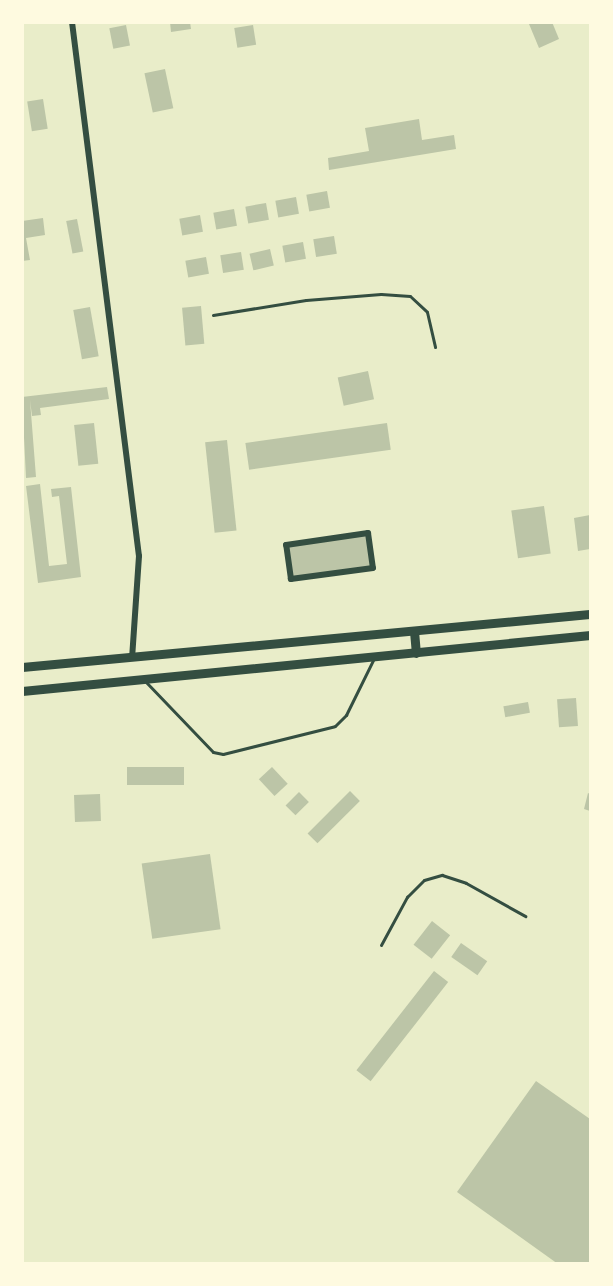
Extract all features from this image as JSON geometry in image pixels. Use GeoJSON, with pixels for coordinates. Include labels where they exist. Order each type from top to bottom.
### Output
{"type":"FeatureCollection","features":[{"type":"Feature","properties":{"kind":"main road"},"geometry":{"type":"LineString","coordinates":[[22,667],[591,614]]}},
{"type":"Feature","properties":{"kind":"main road"},"geometry":{"type":"LineString","coordinates":[[414,631],[416,652]]}},
{"type":"Feature","properties":{"kind":"main road"},"geometry":{"type":"LineString","coordinates":[[22,691],[591,635]]}},
{"type":"Feature","properties":{"kind":"street"},"geometry":{"type":"LineString","coordinates":[[72,22],[139,556],[132,658]]}},
{"type":"Feature","properties":{"kind":"street"},"geometry":{"type":"LineString","coordinates":[[368,533],[373,568],[291,579],[286,545],[368,533]]}},
{"type":"Feature","properties":{"kind":"lane"},"geometry":{"type":"LineString","coordinates":[[213,315],[306,300],[381,294],[410,296],[427,312],[435,347]]}},
{"type":"Feature","properties":{"kind":"lane"},"geometry":{"type":"LineString","coordinates":[[143,679],[213,752],[223,754],[335,726],[346,716],[375,657]]}},
{"type":"Feature","properties":{"kind":"lane"},"geometry":{"type":"LineString","coordinates":[[381,945],[407,897],[424,880],[442,875],[466,883],[525,916]]}},
{"type":"Feature","properties":{"kind":"building"},"geometry":{"type":"Polygon","coordinates":[[[170,22],[190,22],[191,29],[171,32],[170,22]]]}},
{"type":"Feature","properties":{"kind":"building"},"geometry":{"type":"Polygon","coordinates":[[[552,22],[559,39],[539,48],[529,24],[552,22]]]}},
{"type":"Feature","properties":{"kind":"building"},"geometry":{"type":"Polygon","coordinates":[[[126,25],[130,46],[113,49],[109,28],[126,25]]]}},
{"type":"Feature","properties":{"kind":"building"},"geometry":{"type":"Polygon","coordinates":[[[253,25],[256,45],[237,48],[234,28],[253,25]]]}},
{"type":"Feature","properties":{"kind":"building"},"geometry":{"type":"Polygon","coordinates":[[[165,69],[173,108],[153,112],[144,73],[165,69]]]}},
{"type":"Feature","properties":{"kind":"building"},"geometry":{"type":"Polygon","coordinates":[[[43,99],[48,129],[32,131],[27,102],[43,99]]]}},
{"type":"Feature","properties":{"kind":"building"},"geometry":{"type":"Polygon","coordinates":[[[419,119],[422,140],[454,135],[456,149],[329,170],[328,158],[369,151],[365,128],[419,119]]]}},
{"type":"Feature","properties":{"kind":"building"},"geometry":{"type":"Polygon","coordinates":[[[327,191],[330,208],[309,211],[306,195],[327,191]]]}},
{"type":"Feature","properties":{"kind":"building"},"geometry":{"type":"Polygon","coordinates":[[[296,197],[299,214],[278,217],[275,201],[296,197]]]}},
{"type":"Feature","properties":{"kind":"building"},"geometry":{"type":"Polygon","coordinates":[[[266,203],[269,220],[248,223],[245,207],[266,203]]]}},
{"type":"Feature","properties":{"kind":"building"},"geometry":{"type":"Polygon","coordinates":[[[234,209],[237,226],[216,229],[213,213],[234,209]]]}},
{"type":"Feature","properties":{"kind":"building"},"geometry":{"type":"Polygon","coordinates":[[[200,215],[203,232],[182,235],[179,219],[200,215]]]}},
{"type":"Feature","properties":{"kind":"building"},"geometry":{"type":"Polygon","coordinates":[[[43,218],[45,235],[26,238],[30,260],[22,261],[22,221],[43,218]]]}},
{"type":"Feature","properties":{"kind":"building"},"geometry":{"type":"Polygon","coordinates":[[[77,219],[83,251],[72,253],[66,221],[77,219]]]}},
{"type":"Feature","properties":{"kind":"building"},"geometry":{"type":"Polygon","coordinates":[[[334,236],[337,254],[316,257],[313,239],[334,236]]]}},
{"type":"Feature","properties":{"kind":"building"},"geometry":{"type":"Polygon","coordinates":[[[303,242],[306,259],[285,262],[282,246],[303,242]]]}},
{"type":"Feature","properties":{"kind":"building"},"geometry":{"type":"Polygon","coordinates":[[[270,249],[274,266],[253,270],[250,254],[270,249]]]}},
{"type":"Feature","properties":{"kind":"building"},"geometry":{"type":"Polygon","coordinates":[[[241,252],[244,270],[223,273],[220,255],[241,252]]]}},
{"type":"Feature","properties":{"kind":"building"},"geometry":{"type":"Polygon","coordinates":[[[206,257],[209,274],[188,277],[185,261],[206,257]]]}},
{"type":"Feature","properties":{"kind":"building"},"geometry":{"type":"Polygon","coordinates":[[[201,306],[204,344],[185,346],[182,308],[201,306]]]}},
{"type":"Feature","properties":{"kind":"building"},"geometry":{"type":"Polygon","coordinates":[[[90,307],[99,356],[82,359],[73,310],[90,307]]]}},
{"type":"Feature","properties":{"kind":"building"},"geometry":{"type":"Polygon","coordinates":[[[368,371],[374,399],[344,406],[338,377],[368,371]]]}},
{"type":"Feature","properties":{"kind":"building"},"geometry":{"type":"Polygon","coordinates":[[[107,387],[109,399],[40,408],[41,415],[32,416],[30,400],[36,477],[26,478],[22,397],[107,387]]]}},
{"type":"Feature","properties":{"kind":"building"},"geometry":{"type":"Polygon","coordinates":[[[94,423],[98,464],[78,466],[74,425],[94,423]]]}},
{"type":"Feature","properties":{"kind":"building"},"geometry":{"type":"Polygon","coordinates":[[[387,423],[391,450],[249,470],[245,443],[387,423]]]}},
{"type":"Feature","properties":{"kind":"building"},"geometry":{"type":"Polygon","coordinates":[[[227,440],[237,531],[215,533],[205,442],[227,440]]]}},
{"type":"Feature","properties":{"kind":"building"},"geometry":{"type":"Polygon","coordinates":[[[40,484],[49,566],[67,564],[59,496],[52,497],[51,489],[71,487],[81,577],[38,583],[26,486],[40,484]]]}},
{"type":"Feature","properties":{"kind":"building"},"geometry":{"type":"Polygon","coordinates":[[[544,506],[551,554],[518,558],[511,511],[544,506]]]}},
{"type":"Feature","properties":{"kind":"building"},"geometry":{"type":"Polygon","coordinates":[[[590,515],[590,549],[578,551],[574,518],[590,515]]]}},
{"type":"Feature","properties":{"kind":"building"},"geometry":{"type":"Polygon","coordinates":[[[368,533],[373,568],[291,579],[286,545],[368,533]]]}},
{"type":"Feature","properties":{"kind":"building"},"geometry":{"type":"Polygon","coordinates":[[[576,698],[578,726],[559,727],[557,699],[576,698]]]}},
{"type":"Feature","properties":{"kind":"building"},"geometry":{"type":"Polygon","coordinates":[[[528,702],[530,713],[505,717],[503,706],[528,702]]]}},
{"type":"Feature","properties":{"kind":"building"},"geometry":{"type":"Polygon","coordinates":[[[127,767],[184,767],[184,785],[127,785],[127,767]]]}},
{"type":"Feature","properties":{"kind":"building"},"geometry":{"type":"Polygon","coordinates":[[[272,767],[288,784],[275,796],[259,779],[272,767]]]}},
{"type":"Feature","properties":{"kind":"building"},"geometry":{"type":"Polygon","coordinates":[[[350,791],[360,801],[317,843],[308,833],[350,791]]]}},
{"type":"Feature","properties":{"kind":"building"},"geometry":{"type":"Polygon","coordinates":[[[299,792],[309,802],[295,815],[286,805],[299,792]]]}},
{"type":"Feature","properties":{"kind":"building"},"geometry":{"type":"Polygon","coordinates":[[[588,793],[590,794],[590,811],[584,809],[588,793]]]}},
{"type":"Feature","properties":{"kind":"building"},"geometry":{"type":"Polygon","coordinates":[[[100,794],[101,821],[75,822],[74,795],[100,794]]]}},
{"type":"Feature","properties":{"kind":"building"},"geometry":{"type":"Polygon","coordinates":[[[210,854],[221,929],[152,939],[142,864],[210,854]]]}},
{"type":"Feature","properties":{"kind":"building"},"geometry":{"type":"Polygon","coordinates":[[[432,921],[450,935],[432,959],[414,945],[432,921]]]}},
{"type":"Feature","properties":{"kind":"building"},"geometry":{"type":"Polygon","coordinates":[[[461,943],[487,961],[477,975],[451,957],[461,943]]]}},
{"type":"Feature","properties":{"kind":"building"},"geometry":{"type":"Polygon","coordinates":[[[434,971],[448,982],[371,1081],[356,1070],[434,971]]]}},
{"type":"Feature","properties":{"kind":"building"},"geometry":{"type":"Polygon","coordinates":[[[536,1081],[590,1119],[590,1264],[558,1264],[457,1192],[536,1081]]]}}]}
